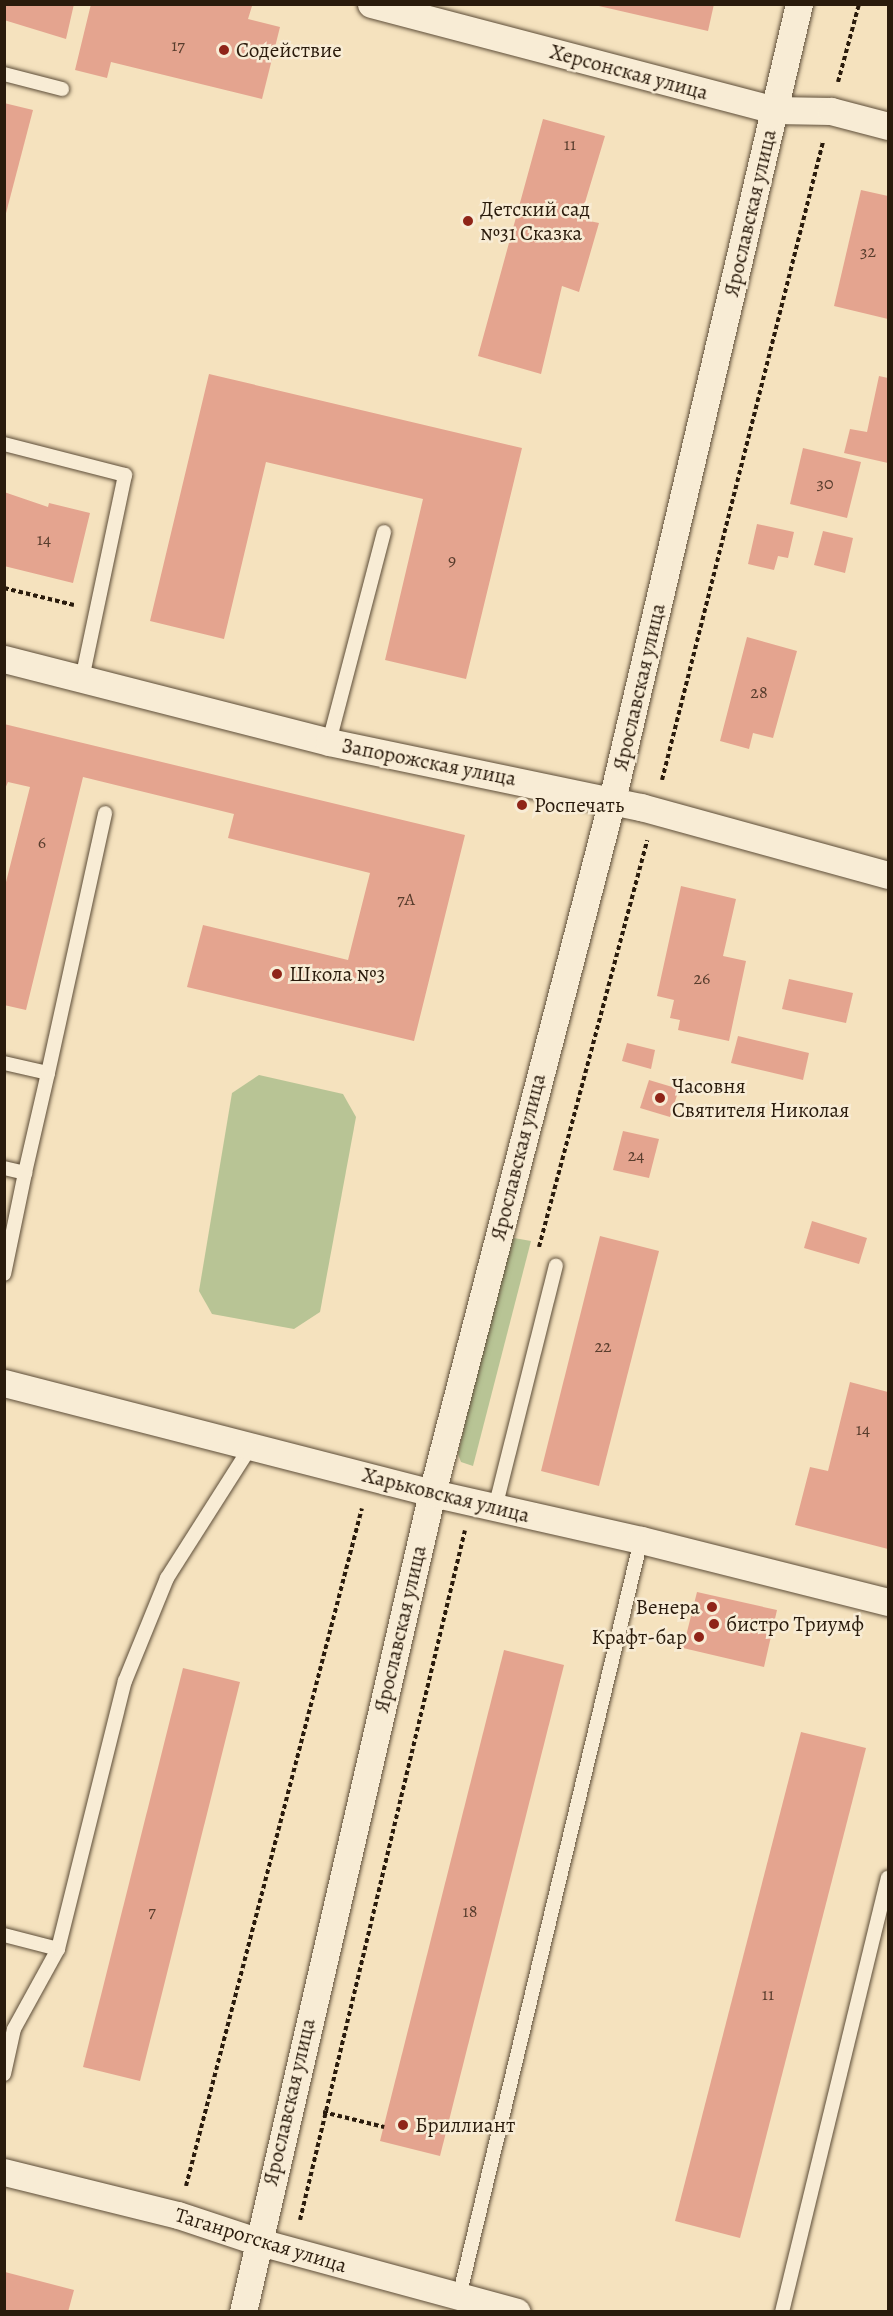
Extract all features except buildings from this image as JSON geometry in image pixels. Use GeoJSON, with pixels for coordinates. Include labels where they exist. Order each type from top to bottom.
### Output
{"type":"FeatureCollection","features":[{"type":"Feature","properties":{"kind":"street","name":"Херсонская улица"},"geometry":{"type":"LineString","coordinates":[[371,4],[774,110],[831,111],[888,126]]}},
{"type":"Feature","properties":{"kind":"street","name":"Ярославская улица"},"geometry":{"type":"LineString","coordinates":[[243,2312],[256,2241],[432,1493],[612,800],[799,4]]}},
{"type":"Feature","properties":{"kind":"street","name":"Запорожская улица"},"geometry":{"type":"LineString","coordinates":[[4,659],[329,742],[654,810],[888,875]]}},
{"type":"Feature","properties":{"kind":"street","name":"Харьковская улица"},"geometry":{"type":"LineString","coordinates":[[4,1383],[432,1493],[641,1540],[888,1602]]}},
{"type":"Feature","properties":{"kind":"street","name":"Таганрогская улица"},"geometry":{"type":"LineString","coordinates":[[4,2172],[178,2215],[256,2241],[517,2312]]}},
{"type":"Feature","properties":{"kind":"lane"},"geometry":{"type":"LineString","coordinates":[[4,74],[62,89]]}},
{"type":"Feature","properties":{"kind":"lane"},"geometry":{"type":"LineString","coordinates":[[4,444],[125,475],[82,680]]}},
{"type":"Feature","properties":{"kind":"lane"},"geometry":{"type":"LineString","coordinates":[[329,742],[384,532]]}},
{"type":"Feature","properties":{"kind":"lane"},"geometry":{"type":"LineString","coordinates":[[4,1274],[105,813]]}},
{"type":"Feature","properties":{"kind":"lane"},"geometry":{"type":"LineString","coordinates":[[4,1063],[48,1072]]}},
{"type":"Feature","properties":{"kind":"lane"},"geometry":{"type":"LineString","coordinates":[[4,1168],[25,1173]]}},
{"type":"Feature","properties":{"kind":"lane"},"geometry":{"type":"LineString","coordinates":[[484,1505],[556,1266]]}},
{"type":"Feature","properties":{"kind":"lane"},"geometry":{"type":"LineString","coordinates":[[4,2074],[14,2029],[58,1948],[125,1681],[167,1578],[251,1446]]}},
{"type":"Feature","properties":{"kind":"lane"},"geometry":{"type":"LineString","coordinates":[[459,2297],[641,1540]]}},
{"type":"Feature","properties":{"kind":"lane"},"geometry":{"type":"LineString","coordinates":[[782,2312],[888,1878]]}},
{"type":"Feature","properties":{"kind":"lane"},"geometry":{"type":"LineString","coordinates":[[4,1935],[58,1948]]}},
{"type":"Feature","properties":{"kind":"path"},"geometry":{"type":"LineString","coordinates":[[537,1256],[654,810],[859,4]]}},
{"type":"Feature","properties":{"kind":"path"},"geometry":{"type":"LineString","coordinates":[[4,588],[97,610]]}},
{"type":"Feature","properties":{"kind":"path"},"geometry":{"type":"LineString","coordinates":[[178,2215],[370,1477]]}},
{"type":"Feature","properties":{"kind":"path"},"geometry":{"type":"LineString","coordinates":[[292,2251],[484,1505]]}},
{"type":"Feature","properties":{"kind":"path"},"geometry":{"type":"LineString","coordinates":[[288,2104],[384,2127]]}},
{"type":"Feature","properties":{"kind":"green space"},"geometry":{"type":"Polygon","coordinates":[[[259,1075],[343,1094],[356,1117],[320,1312],[294,1329],[212,1314],[199,1291],[232,1093],[259,1075]]]}},
{"type":"Feature","properties":{"kind":"green space"},"geometry":{"type":"Polygon","coordinates":[[[514,1238],[531,1241],[473,1466],[461,1462],[458,1454],[506,1244],[514,1238]]]}},
{"type":"Feature","properties":{"kind":"place","name":"Содействие"},"geometry":{"type":"Point","coordinates":[224,50]}},
{"type":"Feature","properties":{"kind":"place","name":"Детский сад №31 Сказка"},"geometry":{"type":"Point","coordinates":[468,221]}},
{"type":"Feature","properties":{"kind":"place","name":"Роспечать"},"geometry":{"type":"Point","coordinates":[522,805]}},
{"type":"Feature","properties":{"kind":"place","name":"Школа №3"},"geometry":{"type":"Point","coordinates":[277,974]}},
{"type":"Feature","properties":{"kind":"place","name":"Часовня Святителя Николая"},"geometry":{"type":"Point","coordinates":[660,1098]}},
{"type":"Feature","properties":{"kind":"place","name":"Венера"},"geometry":{"type":"Point","coordinates":[712,1607]}},
{"type":"Feature","properties":{"kind":"place","name":"бистро Триумф"},"geometry":{"type":"Point","coordinates":[714,1624]}},
{"type":"Feature","properties":{"kind":"place","name":"Крафт-бар"},"geometry":{"type":"Point","coordinates":[699,1637]}},
{"type":"Feature","properties":{"kind":"place","name":"Бриллиант"},"geometry":{"type":"Point","coordinates":[403,2125]}}]}
